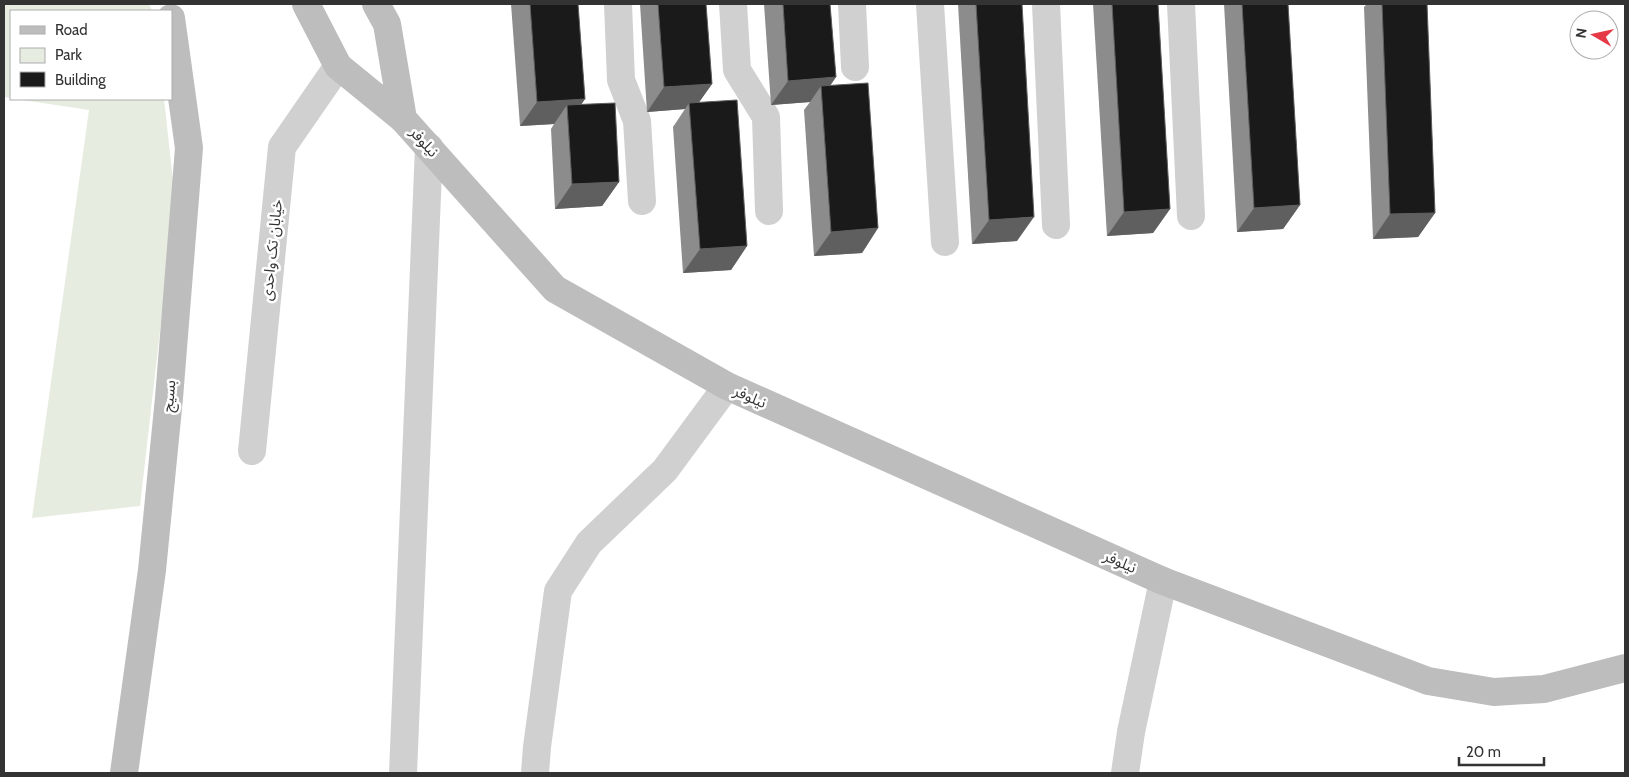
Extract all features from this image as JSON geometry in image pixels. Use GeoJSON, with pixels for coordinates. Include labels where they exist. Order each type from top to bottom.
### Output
{"type":"FeatureCollection","features":[{"type":"Feature","properties":{"kind":"main road","name":"نیلوفر"},"geometry":{"type":"LineString","coordinates":[[306,4],[338,66],[403,118],[555,289],[727,386],[1163,581],[1428,681],[1494,692],[1544,689],[1595,678],[1625,668]]}},
{"type":"Feature","properties":{"kind":"main road","name":"نیلوفر"},"geometry":{"type":"LineString","coordinates":[[376,4],[387,24],[403,118]]}},
{"type":"Feature","properties":{"kind":"main road","name":"بسیج"},"geometry":{"type":"LineString","coordinates":[[124,773],[152,570],[169,398],[190,148],[172,25]]}},
{"type":"Feature","properties":{"kind":"street"},"geometry":{"type":"LineString","coordinates":[[618,4],[621,80],[637,120],[642,201]]}},
{"type":"Feature","properties":{"kind":"street"},"geometry":{"type":"LineString","coordinates":[[733,4],[737,70],[766,117],[769,211]]}},
{"type":"Feature","properties":{"kind":"street"},"geometry":{"type":"LineString","coordinates":[[852,4],[855,67]]}},
{"type":"Feature","properties":{"kind":"street"},"geometry":{"type":"LineString","coordinates":[[930,4],[945,242]]}},
{"type":"Feature","properties":{"kind":"street"},"geometry":{"type":"LineString","coordinates":[[1046,4],[1056,225]]}},
{"type":"Feature","properties":{"kind":"street"},"geometry":{"type":"LineString","coordinates":[[1182,4],[1191,216]]}},
{"type":"Feature","properties":{"kind":"street","name":"خیابان تک واحدی"},"geometry":{"type":"LineString","coordinates":[[252,451],[282,147],[338,66]]}},
{"type":"Feature","properties":{"kind":"street"},"geometry":{"type":"LineString","coordinates":[[402,773],[428,147]]}},
{"type":"Feature","properties":{"kind":"street"},"geometry":{"type":"LineString","coordinates":[[535,773],[558,591],[588,543],[665,470],[727,386]]}},
{"type":"Feature","properties":{"kind":"street"},"geometry":{"type":"LineString","coordinates":[[1125,773],[1163,581]]}},
{"type":"Feature","properties":{"kind":"green space"},"geometry":{"type":"Polygon","coordinates":[[[4,4],[149,4],[152,10],[10,10],[10,98],[4,97],[4,4]]]}},
{"type":"Feature","properties":{"kind":"green space"},"geometry":{"type":"Polygon","coordinates":[[[23,100],[164,100],[175,199],[140,506],[32,518],[89,110],[23,100]]]}},
{"type":"Feature","properties":{"kind":"building"},"geometry":{"type":"Polygon","coordinates":[[[530,4],[578,4],[585,99],[537,102],[530,4]]]}},
{"type":"Feature","properties":{"kind":"building"},"geometry":{"type":"Polygon","coordinates":[[[658,4],[706,4],[712,84],[664,87],[658,4]]]}},
{"type":"Feature","properties":{"kind":"building"},"geometry":{"type":"Polygon","coordinates":[[[783,4],[830,4],[836,77],[788,81],[783,4]]]}},
{"type":"Feature","properties":{"kind":"building"},"geometry":{"type":"Polygon","coordinates":[[[976,4],[1022,4],[1034,217],[989,220],[976,4]]]}},
{"type":"Feature","properties":{"kind":"building"},"geometry":{"type":"Polygon","coordinates":[[[1112,4],[1158,4],[1170,209],[1124,212],[1112,4]]]}},
{"type":"Feature","properties":{"kind":"building"},"geometry":{"type":"Polygon","coordinates":[[[1242,4],[1288,4],[1300,205],[1254,208],[1242,4]]]}},
{"type":"Feature","properties":{"kind":"building"},"geometry":{"type":"Polygon","coordinates":[[[1382,4],[1427,4],[1435,213],[1390,214],[1382,4]]]}},
{"type":"Feature","properties":{"kind":"building"},"geometry":{"type":"Polygon","coordinates":[[[868,83],[878,228],[831,232],[821,86],[868,83]]]}},
{"type":"Feature","properties":{"kind":"building"},"geometry":{"type":"Polygon","coordinates":[[[737,100],[747,246],[700,249],[689,103],[737,100]]]}},
{"type":"Feature","properties":{"kind":"building"},"geometry":{"type":"Polygon","coordinates":[[[615,103],[619,182],[572,184],[567,105],[615,103]]]}}]}
